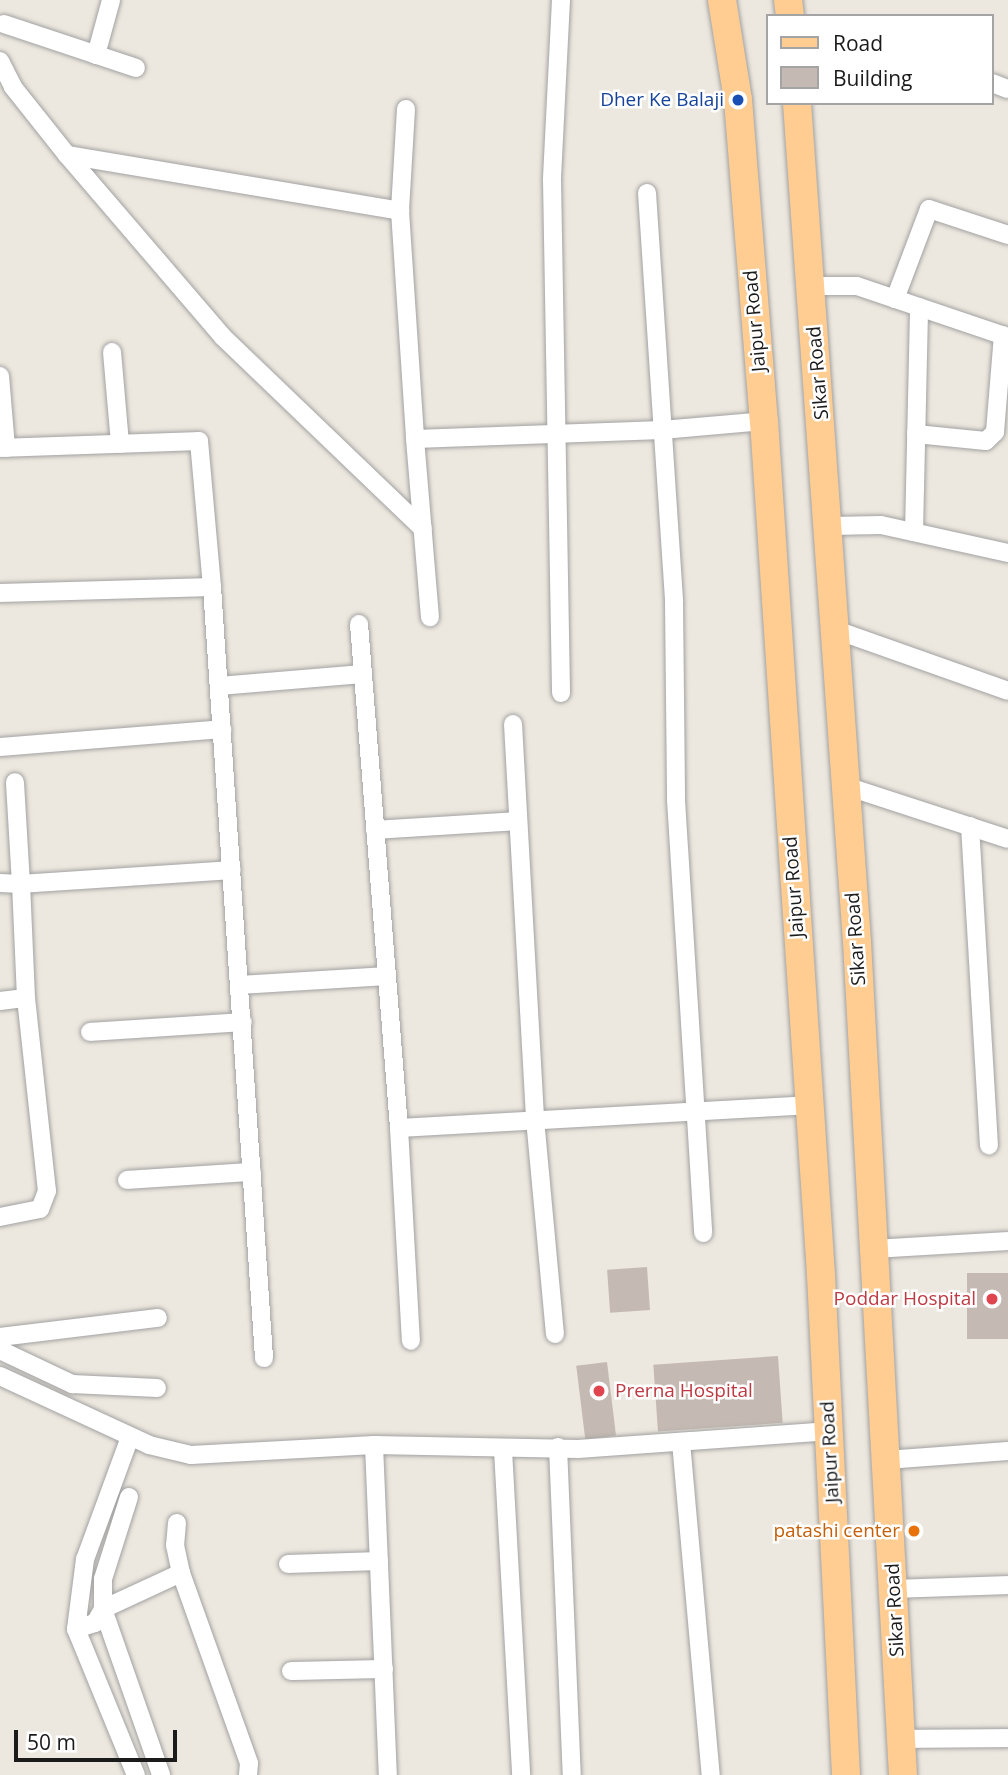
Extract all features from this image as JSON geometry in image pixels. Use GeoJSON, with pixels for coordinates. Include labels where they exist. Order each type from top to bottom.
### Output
{"type":"FeatureCollection","features":[{"type":"Feature","properties":{"kind":"main road","name":"Jaipur Road"},"geometry":{"type":"LineString","coordinates":[[722,0],[738,100],[764,421],[830,1431],[845,1775]]}},
{"type":"Feature","properties":{"kind":"main road","name":"Sikar Road"},"geometry":{"type":"LineString","coordinates":[[797,105],[830,526],[903,1775]]}},
{"type":"Feature","properties":{"kind":"street"},"geometry":{"type":"LineString","coordinates":[[96,55],[111,0]]}},
{"type":"Feature","properties":{"kind":"street"},"geometry":{"type":"LineString","coordinates":[[561,0],[552,180],[559,435],[561,693]]}},
{"type":"Feature","properties":{"kind":"street"},"geometry":{"type":"LineString","coordinates":[[0,42],[2,23],[136,68]]}},
{"type":"Feature","properties":{"kind":"street"},"geometry":{"type":"LineString","coordinates":[[0,61],[13,87],[67,155],[223,337],[422,529]]}},
{"type":"Feature","properties":{"kind":"street"},"geometry":{"type":"LineString","coordinates":[[406,109],[400,211],[430,617]]}},
{"type":"Feature","properties":{"kind":"street"},"geometry":{"type":"LineString","coordinates":[[67,155],[400,211]]}},
{"type":"Feature","properties":{"kind":"street"},"geometry":{"type":"LineString","coordinates":[[647,193],[674,601],[676,800],[703,1233]]}},
{"type":"Feature","properties":{"kind":"street"},"geometry":{"type":"LineString","coordinates":[[895,299],[929,209],[1008,235]]}},
{"type":"Feature","properties":{"kind":"street"},"geometry":{"type":"LineString","coordinates":[[811,286],[857,286],[1005,336],[995,432],[986,441],[916,434]]}},
{"type":"Feature","properties":{"kind":"street"},"geometry":{"type":"LineString","coordinates":[[914,532],[919,307]]}},
{"type":"Feature","properties":{"kind":"street"},"geometry":{"type":"LineString","coordinates":[[112,352],[120,444]]}},
{"type":"Feature","properties":{"kind":"street"},"geometry":{"type":"LineString","coordinates":[[0,376],[3,448],[199,441],[243,1022],[264,1358]]}},
{"type":"Feature","properties":{"kind":"street"},"geometry":{"type":"LineString","coordinates":[[415,439],[662,430],[764,421]]}},
{"type":"Feature","properties":{"kind":"street"},"geometry":{"type":"LineString","coordinates":[[830,526],[881,525],[1008,553]]}},
{"type":"Feature","properties":{"kind":"street"},"geometry":{"type":"LineString","coordinates":[[0,593],[212,587]]}},
{"type":"Feature","properties":{"kind":"street"},"geometry":{"type":"LineString","coordinates":[[359,624],[399,1128],[411,1341]]}},
{"type":"Feature","properties":{"kind":"street"},"geometry":{"type":"LineString","coordinates":[[836,630],[1008,691]]}},
{"type":"Feature","properties":{"kind":"street"},"geometry":{"type":"LineString","coordinates":[[219,686],[363,674]]}},
{"type":"Feature","properties":{"kind":"street"},"geometry":{"type":"LineString","coordinates":[[513,724],[535,1119],[555,1335]]}},
{"type":"Feature","properties":{"kind":"street"},"geometry":{"type":"LineString","coordinates":[[0,747],[222,729]]}},
{"type":"Feature","properties":{"kind":"street"},"geometry":{"type":"LineString","coordinates":[[0,1217],[40,1209],[47,1192],[26,998],[15,782]]}},
{"type":"Feature","properties":{"kind":"street"},"geometry":{"type":"LineString","coordinates":[[846,786],[1008,839]]}},
{"type":"Feature","properties":{"kind":"street"},"geometry":{"type":"LineString","coordinates":[[375,830],[518,821]]}},
{"type":"Feature","properties":{"kind":"street"},"geometry":{"type":"LineString","coordinates":[[970,826],[989,1145]]}},
{"type":"Feature","properties":{"kind":"street"},"geometry":{"type":"LineString","coordinates":[[0,883],[21,884],[232,870]]}},
{"type":"Feature","properties":{"kind":"street"},"geometry":{"type":"LineString","coordinates":[[240,985],[387,976]]}},
{"type":"Feature","properties":{"kind":"street"},"geometry":{"type":"LineString","coordinates":[[0,1001],[26,998]]}},
{"type":"Feature","properties":{"kind":"street"},"geometry":{"type":"LineString","coordinates":[[90,1032],[243,1022]]}},
{"type":"Feature","properties":{"kind":"street"},"geometry":{"type":"LineString","coordinates":[[399,1128],[807,1105]]}},
{"type":"Feature","properties":{"kind":"street"},"geometry":{"type":"LineString","coordinates":[[127,1181],[252,1172]]}},
{"type":"Feature","properties":{"kind":"street"},"geometry":{"type":"LineString","coordinates":[[874,1249],[1008,1241]]}},
{"type":"Feature","properties":{"kind":"street"},"geometry":{"type":"LineString","coordinates":[[0,1337],[158,1318]]}},
{"type":"Feature","properties":{"kind":"street"},"geometry":{"type":"LineString","coordinates":[[0,1350],[72,1384],[157,1388]]}},
{"type":"Feature","properties":{"kind":"street"},"geometry":{"type":"LineString","coordinates":[[0,1376],[130,1437],[191,1455],[374,1445],[503,1450],[681,1442],[830,1431]]}},
{"type":"Feature","properties":{"kind":"street"},"geometry":{"type":"LineString","coordinates":[[130,1437],[85,1559],[76,1629],[136,1775]]}},
{"type":"Feature","properties":{"kind":"street"},"geometry":{"type":"LineString","coordinates":[[681,1442],[711,1775]]}},
{"type":"Feature","properties":{"kind":"street"},"geometry":{"type":"LineString","coordinates":[[374,1445],[388,1775]]}},
{"type":"Feature","properties":{"kind":"street"},"geometry":{"type":"LineString","coordinates":[[558,1447],[572,1775]]}},
{"type":"Feature","properties":{"kind":"street"},"geometry":{"type":"LineString","coordinates":[[503,1450],[521,1775]]}},
{"type":"Feature","properties":{"kind":"street"},"geometry":{"type":"LineString","coordinates":[[886,1460],[1008,1451]]}},
{"type":"Feature","properties":{"kind":"street"},"geometry":{"type":"LineString","coordinates":[[129,1497],[103,1579],[103,1609],[161,1775]]}},
{"type":"Feature","properties":{"kind":"street"},"geometry":{"type":"LineString","coordinates":[[177,1522],[174,1545],[181,1573],[249,1763],[248,1775]]}},
{"type":"Feature","properties":{"kind":"street"},"geometry":{"type":"LineString","coordinates":[[288,1563],[379,1561]]}},
{"type":"Feature","properties":{"kind":"street"},"geometry":{"type":"LineString","coordinates":[[76,1629],[95,1623],[103,1609],[181,1573]]}},
{"type":"Feature","properties":{"kind":"street"},"geometry":{"type":"LineString","coordinates":[[894,1589],[1008,1585]]}},
{"type":"Feature","properties":{"kind":"street"},"geometry":{"type":"LineString","coordinates":[[291,1671],[384,1669]]}},
{"type":"Feature","properties":{"kind":"street"},"geometry":{"type":"LineString","coordinates":[[901,1739],[1008,1738]]}},
{"type":"Feature","properties":{"kind":"building"},"geometry":{"type":"Polygon","coordinates":[[[647,1267],[650,1310],[610,1313],[607,1270],[647,1267]]]}},
{"type":"Feature","properties":{"kind":"building"},"geometry":{"type":"Polygon","coordinates":[[[967,1273],[1008,1273],[1008,1339],[967,1339],[967,1273]]]}},
{"type":"Feature","properties":{"kind":"building"},"geometry":{"type":"Polygon","coordinates":[[[778,1356],[783,1423],[658,1432],[653,1365],[778,1356]]]}},
{"type":"Feature","properties":{"kind":"building"},"geometry":{"type":"Polygon","coordinates":[[[607,1362],[616,1435],[585,1439],[576,1366],[607,1362]]]}},
{"type":"Feature","properties":{"kind":"place","name":"Dher Ke Balaji"},"geometry":{"type":"Point","coordinates":[738,100]}},
{"type":"Feature","properties":{"kind":"place","name":"Poddar Hospital"},"geometry":{"type":"Point","coordinates":[992,1299]}},
{"type":"Feature","properties":{"kind":"place","name":"Prerna Hospital"},"geometry":{"type":"Point","coordinates":[599,1391]}},
{"type":"Feature","properties":{"kind":"place","name":"patashi center"},"geometry":{"type":"Point","coordinates":[914,1531]}}]}
